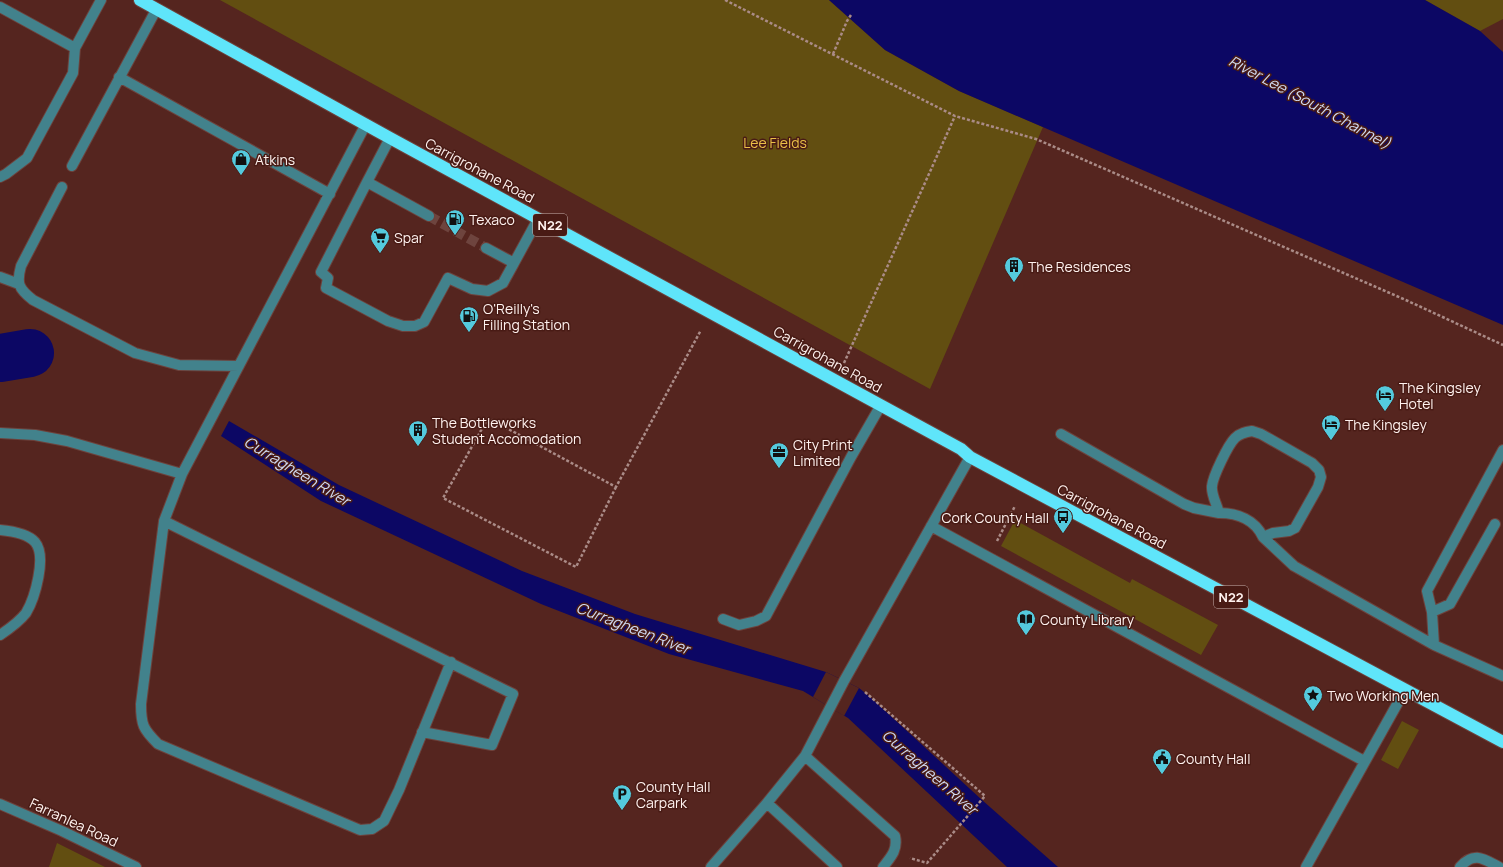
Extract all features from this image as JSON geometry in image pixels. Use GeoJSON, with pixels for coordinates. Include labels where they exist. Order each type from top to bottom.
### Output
{"type":"FeatureCollection","features":[{"type":"Feature","properties":{"kind":"highway","name":"Carrigrohane Road"},"geometry":{"type":"LineString","coordinates":[[140,0],[538,219],[836,380],[961,449],[970,457],[1503,742]]}},
{"type":"Feature","properties":{"kind":"street"},"geometry":{"type":"LineString","coordinates":[[0,177],[27,158],[73,73],[75,48],[100,0]]}},
{"type":"Feature","properties":{"kind":"street"},"geometry":{"type":"LineString","coordinates":[[0,7],[75,48]]}},
{"type":"Feature","properties":{"kind":"street"},"geometry":{"type":"LineString","coordinates":[[72,166],[156,10]]}},
{"type":"Feature","properties":{"kind":"street"},"geometry":{"type":"LineString","coordinates":[[119,77],[330,194]]}},
{"type":"Feature","properties":{"kind":"street"},"geometry":{"type":"LineString","coordinates":[[366,124],[182,474],[164,521],[141,704],[141,722],[148,734],[158,744],[360,830],[372,829],[384,821],[399,790],[451,662]]}},
{"type":"Feature","properties":{"kind":"street"},"geometry":{"type":"LineString","coordinates":[[390,138],[321,272],[328,278],[326,288],[388,321],[403,326],[414,326],[424,322],[448,278],[472,289],[488,291],[503,283],[538,219]]}},
{"type":"Feature","properties":{"kind":"street"},"geometry":{"type":"LineString","coordinates":[[367,182],[429,216]]}},
{"type":"Feature","properties":{"kind":"street"},"geometry":{"type":"LineString","coordinates":[[62,187],[21,266],[19,284],[21,290],[33,300],[135,353],[179,365],[239,366]]}},
{"type":"Feature","properties":{"kind":"street"},"geometry":{"type":"LineString","coordinates":[[486,248],[514,263]]}},
{"type":"Feature","properties":{"kind":"street"},"geometry":{"type":"LineString","coordinates":[[0,277],[19,284]]}},
{"type":"Feature","properties":{"kind":"street"},"geometry":{"type":"LineString","coordinates":[[723,619],[739,625],[756,621],[766,616],[851,456],[880,405]]}},
{"type":"Feature","properties":{"kind":"street"},"geometry":{"type":"LineString","coordinates":[[1220,513],[1212,493],[1214,473],[1234,438],[1244,432],[1252,431],[1261,434],[1312,463],[1319,470],[1321,477],[1318,487],[1294,528],[1289,531],[1273,533],[1263,537]]}},
{"type":"Feature","properties":{"kind":"street"},"geometry":{"type":"LineString","coordinates":[[0,433],[34,435],[67,441],[182,474]]}},
{"type":"Feature","properties":{"kind":"street"},"geometry":{"type":"LineString","coordinates":[[1061,434],[1184,504],[1194,508],[1239,515],[1254,524],[1259,529],[1263,537],[1294,566],[1434,645],[1503,676]]}},
{"type":"Feature","properties":{"kind":"street"},"geometry":{"type":"LineString","coordinates":[[1434,645],[1432,612],[1428,591],[1430,584],[1503,450]]}},
{"type":"Feature","properties":{"kind":"street"},"geometry":{"type":"LineString","coordinates":[[711,867],[767,803],[805,756],[844,681],[970,457]]}},
{"type":"Feature","properties":{"kind":"street"},"geometry":{"type":"LineString","coordinates":[[164,521],[513,694],[492,745],[422,732]]}},
{"type":"Feature","properties":{"kind":"street"},"geometry":{"type":"LineString","coordinates":[[1432,612],[1450,604],[1495,524]]}},
{"type":"Feature","properties":{"kind":"street"},"geometry":{"type":"LineString","coordinates":[[931,526],[1364,761]]}},
{"type":"Feature","properties":{"kind":"street"},"geometry":{"type":"LineString","coordinates":[[0,530],[20,534],[35,542],[39,552],[40,564],[32,602],[25,614],[14,625],[0,635]]}},
{"type":"Feature","properties":{"kind":"street"},"geometry":{"type":"LineString","coordinates":[[1306,867],[1405,690]]}},
{"type":"Feature","properties":{"kind":"street"},"geometry":{"type":"LineString","coordinates":[[805,756],[895,836],[895,852],[883,867]]}},
{"type":"Feature","properties":{"kind":"street"},"geometry":{"type":"LineString","coordinates":[[767,803],[837,867]]}},
{"type":"Feature","properties":{"kind":"street","name":"Farranlea Road"},"geometry":{"type":"LineString","coordinates":[[0,804],[62,831],[136,867]]}},
{"type":"Feature","properties":{"kind":"street"},"geometry":{"type":"LineString","coordinates":[[1460,867],[1465,861],[1473,858],[1482,858],[1499,867]]}},
{"type":"Feature","properties":{"kind":"path"},"geometry":{"type":"LineString","coordinates":[[725,0],[955,116],[1036,139],[1408,301],[1503,345]]}},
{"type":"Feature","properties":{"kind":"path"},"geometry":{"type":"LineString","coordinates":[[833,54],[846,21],[851,15]]}},
{"type":"Feature","properties":{"kind":"path"},"geometry":{"type":"LineString","coordinates":[[836,380],[955,116]]}},
{"type":"Feature","properties":{"kind":"path"},"geometry":{"type":"LineString","coordinates":[[616,487],[488,418],[443,498],[576,567],[616,487],[702,328]]}},
{"type":"Feature","properties":{"kind":"path"},"geometry":{"type":"LineString","coordinates":[[989,557],[1015,506]]}},
{"type":"Feature","properties":{"kind":"path"},"geometry":{"type":"LineString","coordinates":[[865,692],[985,796],[927,863],[895,852]]}},
{"type":"Feature","properties":{"kind":"green space","name":"Lee Fields"},"geometry":{"type":"Polygon","coordinates":[[[220,0],[829,0],[885,50],[959,91],[1043,127],[930,389],[220,0]]]}},
{"type":"Feature","properties":{"kind":"green space"},"geometry":{"type":"Polygon","coordinates":[[[1425,0],[1503,0],[1503,19],[1480,31],[1425,0]]]}},
{"type":"Feature","properties":{"kind":"green space"},"geometry":{"type":"Polygon","coordinates":[[[1015,520],[1130,583],[1132,579],[1218,625],[1201,655],[1001,546],[1015,520]]]}},
{"type":"Feature","properties":{"kind":"green space"},"geometry":{"type":"Polygon","coordinates":[[[1402,721],[1419,730],[1398,769],[1381,760],[1402,721]]]}},
{"type":"Feature","properties":{"kind":"green space"},"geometry":{"type":"Polygon","coordinates":[[[57,843],[105,867],[49,867],[57,843]]]}},
{"type":"Feature","properties":{"kind":"water","name":"River Lee (South Channel)"},"geometry":{"type":"Polygon","coordinates":[[[829,0],[1425,0],[1480,31],[1503,52],[1503,325],[959,91],[885,50],[829,0]]]}},
{"type":"Feature","properties":{"kind":"water"},"geometry":{"type":"Polygon","coordinates":[[[229,421],[339,485],[522,571],[635,614],[826,672],[859,688],[1058,867],[1007,867],[848,718],[803,691],[669,654],[541,604],[321,501],[221,436],[229,421]]]}},
{"type":"Feature","properties":{"kind":"pier"},"geometry":{"type":"Polygon","coordinates":[[[826,672],[859,688],[844,716],[813,697],[826,672]]]}},
{"type":"Feature","properties":{"kind":"waterway","name":"Curragheen River"},"geometry":{"type":"LineString","coordinates":[[0,358],[30,353]]}},
{"type":"Feature","properties":{"kind":"tunnel"},"geometry":{"type":"LineString","coordinates":[[429,216],[486,248]]}},
{"type":"Feature","properties":{"kind":"place","name":"Atkins"},"geometry":{"type":"Point","coordinates":[241,176]}},
{"type":"Feature","properties":{"kind":"place","name":"Texaco"},"geometry":{"type":"Point","coordinates":[455,236]}},
{"type":"Feature","properties":{"kind":"place","name":"Spar"},"geometry":{"type":"Point","coordinates":[380,254]}},
{"type":"Feature","properties":{"kind":"place","name":"The Residences"},"geometry":{"type":"Point","coordinates":[1014,283]}},
{"type":"Feature","properties":{"kind":"place","name":"O'Reilly's Filling Station"},"geometry":{"type":"Point","coordinates":[469,333]}},
{"type":"Feature","properties":{"kind":"place","name":"The Kingsley Hotel"},"geometry":{"type":"Point","coordinates":[1385,412]}},
{"type":"Feature","properties":{"kind":"place","name":"The Kingsley"},"geometry":{"type":"Point","coordinates":[1331,441]}},
{"type":"Feature","properties":{"kind":"place","name":"The Bottleworks Student Accomodation"},"geometry":{"type":"Point","coordinates":[418,447]}},
{"type":"Feature","properties":{"kind":"place","name":"City Print Limited"},"geometry":{"type":"Point","coordinates":[779,469]}},
{"type":"Feature","properties":{"kind":"place","name":"Cork County Hall"},"geometry":{"type":"Point","coordinates":[1063,534]}},
{"type":"Feature","properties":{"kind":"place","name":"County Library"},"geometry":{"type":"Point","coordinates":[1026,636]}},
{"type":"Feature","properties":{"kind":"place","name":"Two Working Men"},"geometry":{"type":"Point","coordinates":[1313,712]}},
{"type":"Feature","properties":{"kind":"place","name":"County Hall"},"geometry":{"type":"Point","coordinates":[1162,775]}},
{"type":"Feature","properties":{"kind":"place","name":"County Hall Carpark"},"geometry":{"type":"Point","coordinates":[622,811]}}]}
